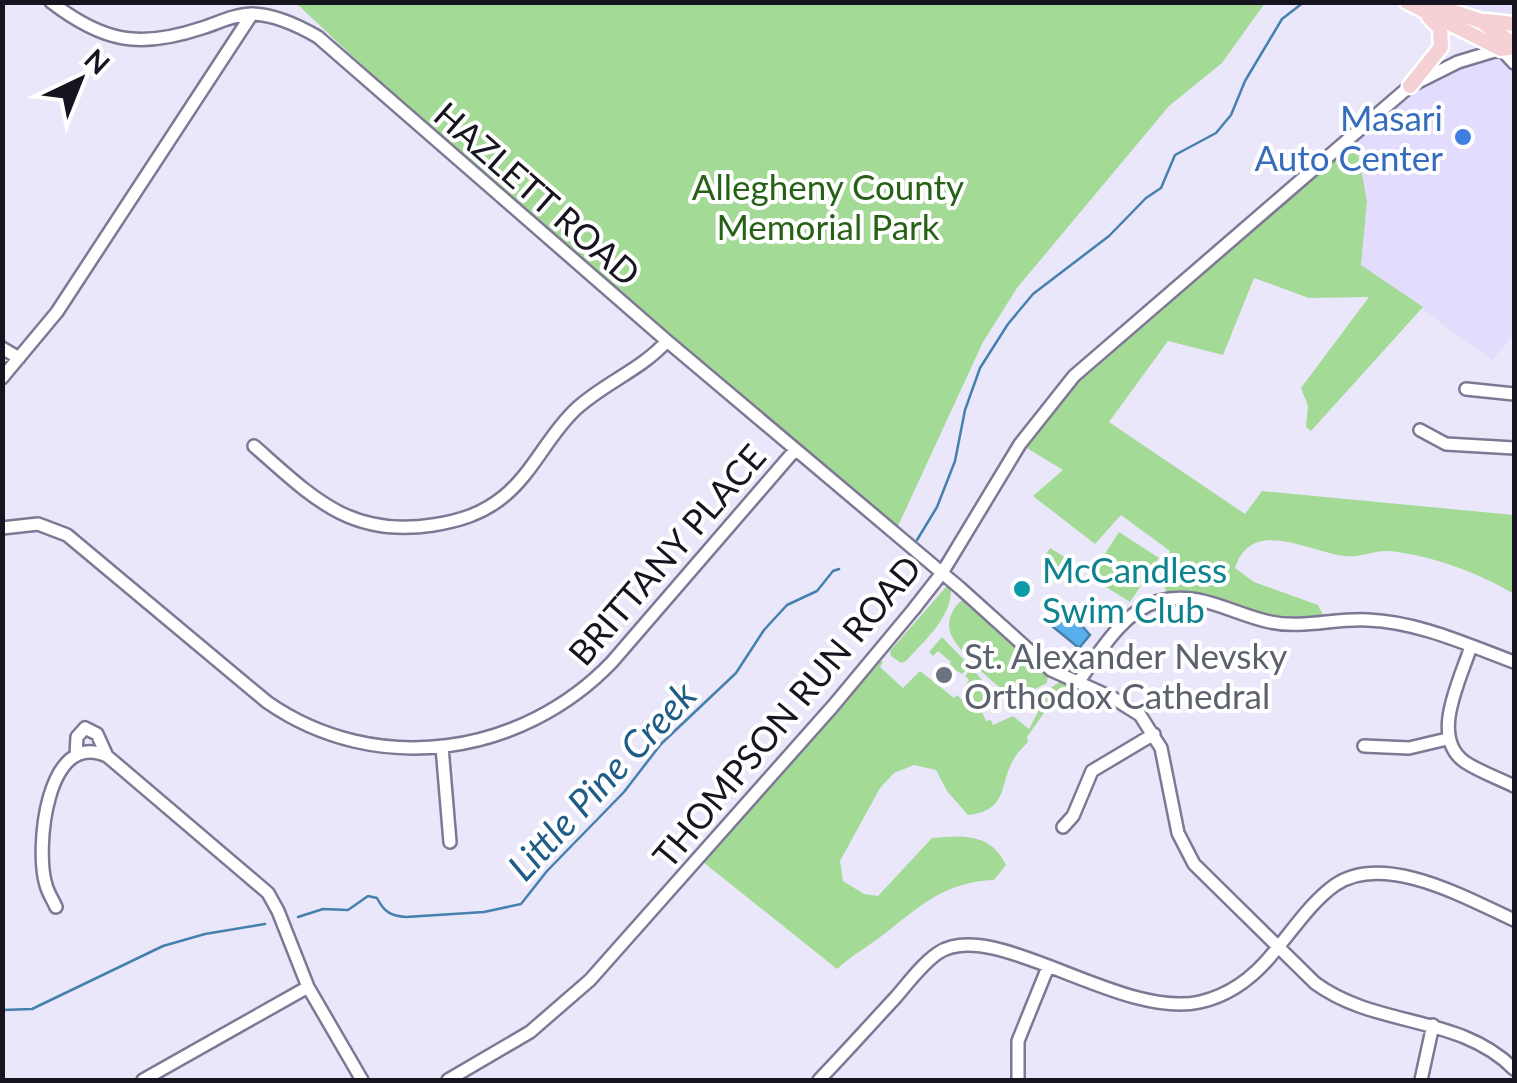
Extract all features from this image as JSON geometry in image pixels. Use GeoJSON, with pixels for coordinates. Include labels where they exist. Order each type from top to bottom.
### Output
{"type":"FeatureCollection","features":[{"type":"Feature","properties":{"kind":"main road"},"geometry":{"type":"LineString","coordinates":[[1406,2],[1481,21],[1514,24]]}},
{"type":"Feature","properties":{"kind":"main road"},"geometry":{"type":"LineString","coordinates":[[1425,8],[1511,45]]}},
{"type":"Feature","properties":{"kind":"main road"},"geometry":{"type":"LineString","coordinates":[[1410,86],[1441,47],[1440,28],[1425,8]]}},
{"type":"Feature","properties":{"kind":"main road"},"geometry":{"type":"LineString","coordinates":[[1481,21],[1511,45]]}},
{"type":"Feature","properties":{"kind":"street"},"geometry":{"type":"LineString","coordinates":[[51,2],[96,31],[138,41],[164,38],[252,14]]}},
{"type":"Feature","properties":{"kind":"street"},"geometry":{"type":"LineString","coordinates":[[2,378],[66,299],[252,14]]}},
{"type":"Feature","properties":{"kind":"street","name":"HAZLETT ROAD"},"geometry":{"type":"LineString","coordinates":[[252,14],[296,25],[331,47],[1051,670],[1134,710],[1154,734]]}},
{"type":"Feature","properties":{"kind":"street"},"geometry":{"type":"LineString","coordinates":[[1511,45],[1514,63]]}},
{"type":"Feature","properties":{"kind":"street","name":"THOMPSON RUN ROAD"},"geometry":{"type":"LineString","coordinates":[[448,1080],[530,1032],[590,980],[832,706],[942,573],[1020,444],[1067,384],[1410,86],[1440,70],[1511,45]]}},
{"type":"Feature","properties":{"kind":"street"},"geometry":{"type":"LineString","coordinates":[[254,446],[317,498],[359,522],[398,529],[456,521],[503,497],[575,410],[651,358],[667,341]]}},
{"type":"Feature","properties":{"kind":"street"},"geometry":{"type":"LineString","coordinates":[[2,348],[19,358]]}},
{"type":"Feature","properties":{"kind":"street"},"geometry":{"type":"LineString","coordinates":[[1466,389],[1514,394]]}},
{"type":"Feature","properties":{"kind":"street"},"geometry":{"type":"LineString","coordinates":[[1420,430],[1446,444],[1514,448]]}},
{"type":"Feature","properties":{"kind":"street","name":"BRITTANY PLACE"},"geometry":{"type":"LineString","coordinates":[[2,528],[38,524],[67,535],[267,702],[301,722],[371,744],[442,747],[522,727],[581,692],[612,662],[795,450]]}},
{"type":"Feature","properties":{"kind":"street"},"geometry":{"type":"LineString","coordinates":[[1079,681],[1128,620],[1152,604],[1169,599],[1206,601],[1282,624],[1394,622],[1514,662]]}},
{"type":"Feature","properties":{"kind":"street"},"geometry":{"type":"LineString","coordinates":[[1471,646],[1447,739],[1455,754],[1466,763],[1514,786]]}},
{"type":"Feature","properties":{"kind":"street"},"geometry":{"type":"LineString","coordinates":[[76,755],[76,737],[85,728],[97,734],[107,756]]}},
{"type":"Feature","properties":{"kind":"street"},"geometry":{"type":"LineString","coordinates":[[1062,827],[1073,816],[1092,772],[1154,734],[1163,757],[1178,833],[1189,857],[1206,879],[1278,948],[1337,997],[1374,1012],[1433,1025],[1479,1041],[1514,1069]]}},
{"type":"Feature","properties":{"kind":"street"},"geometry":{"type":"LineString","coordinates":[[1364,746],[1409,748],[1447,739]]}},
{"type":"Feature","properties":{"kind":"street"},"geometry":{"type":"LineString","coordinates":[[442,747],[450,842]]}},
{"type":"Feature","properties":{"kind":"street"},"geometry":{"type":"LineString","coordinates":[[56,907],[45,878],[45,804],[53,784],[76,755],[92,751],[107,756],[264,889],[278,911],[308,987],[362,1080]]}},
{"type":"Feature","properties":{"kind":"street"},"geometry":{"type":"LineString","coordinates":[[819,1080],[929,961],[944,950],[971,944],[994,946],[1139,1001],[1180,1005],[1224,994],[1254,975],[1332,887],[1348,878],[1372,873],[1417,879],[1514,920]]}},
{"type":"Feature","properties":{"kind":"street"},"geometry":{"type":"LineString","coordinates":[[1018,1080],[1018,1041],[1048,967]]}},
{"type":"Feature","properties":{"kind":"street"},"geometry":{"type":"LineString","coordinates":[[142,1080],[308,987]]}},
{"type":"Feature","properties":{"kind":"street"},"geometry":{"type":"LineString","coordinates":[[1421,1080],[1433,1025]]}},
{"type":"Feature","properties":{"kind":"shaded area"},"geometry":{"type":"Polygon","coordinates":[[[1450,3],[1514,3],[1514,15],[1482,10],[1450,3]]]}},
{"type":"Feature","properties":{"kind":"shaded area"},"geometry":{"type":"Polygon","coordinates":[[[1514,47],[1514,334],[1492,360],[1361,265],[1367,201],[1354,132],[1439,70],[1514,47]]]}},
{"type":"Feature","properties":{"kind":"green space","name":"Allegheny County Memorial Park"},"geometry":{"type":"Polygon","coordinates":[[[296,3],[1265,3],[1222,63],[1169,106],[1017,288],[983,342],[898,526],[591,271],[296,3]]]}},
{"type":"Feature","properties":{"kind":"green space"},"geometry":{"type":"Polygon","coordinates":[[[1354,132],[1367,201],[1361,265],[1423,307],[1311,431],[1306,427],[1308,406],[1301,388],[1369,297],[1309,298],[1254,278],[1223,355],[1168,341],[1109,422],[1245,514],[1262,491],[1514,515],[1514,594],[1470,572],[1422,557],[1390,551],[1344,556],[1267,540],[1243,553],[1235,568],[1254,582],[1318,605],[1327,623],[1301,625],[1219,604],[1169,599],[1159,571],[1170,551],[1121,515],[1095,544],[1033,496],[1063,470],[1020,444],[1060,391],[1354,132]]]}},
{"type":"Feature","properties":{"kind":"green space"},"geometry":{"type":"Polygon","coordinates":[[[1119,532],[1159,558],[1130,602],[1090,577],[1119,532]]]}},
{"type":"Feature","properties":{"kind":"green space"},"geometry":{"type":"Polygon","coordinates":[[[1050,548],[1076,564],[1070,575],[1043,559],[1050,548]]]}},
{"type":"Feature","properties":{"kind":"green space"},"geometry":{"type":"Polygon","coordinates":[[[946,587],[951,589],[950,599],[942,619],[901,663],[890,651],[946,587]]]}},
{"type":"Feature","properties":{"kind":"green space"},"geometry":{"type":"Polygon","coordinates":[[[965,599],[1048,674],[1047,683],[1027,693],[1011,694],[976,666],[953,639],[949,627],[952,612],[965,599]]]}},
{"type":"Feature","properties":{"kind":"green space"},"geometry":{"type":"Polygon","coordinates":[[[942,637],[970,666],[962,674],[949,666],[951,662],[938,651],[933,656],[929,652],[942,637]]]}},
{"type":"Feature","properties":{"kind":"green space"},"geometry":{"type":"Polygon","coordinates":[[[881,661],[880,667],[903,688],[920,671],[954,698],[957,695],[961,699],[968,697],[965,686],[969,680],[965,676],[972,668],[996,697],[996,701],[980,707],[986,721],[991,720],[993,725],[1013,716],[1029,729],[1038,712],[1029,706],[1035,698],[1061,681],[1078,687],[1049,706],[1014,759],[1000,797],[990,808],[968,815],[947,791],[936,770],[914,765],[894,773],[880,788],[840,861],[843,881],[864,894],[878,896],[932,838],[975,838],[992,847],[1006,865],[994,880],[962,885],[936,896],[837,969],[698,858],[833,706],[838,710],[881,661]]]}},
{"type":"Feature","properties":{"kind":"water"},"geometry":{"type":"Polygon","coordinates":[[[1067,609],[1090,635],[1079,648],[1052,626],[1067,609]]]}},
{"type":"Feature","properties":{"kind":"waterway","name":"Little Pine Creek"},"geometry":{"type":"LineString","coordinates":[[917,540],[937,507],[955,461],[965,410],[980,368],[1008,324],[1033,294],[1109,236],[1161,188],[1175,155],[1216,133],[1231,115],[1245,81],[1282,19],[1304,2]]}},
{"type":"Feature","properties":{"kind":"waterway","name":"Little Pine Creek"},"geometry":{"type":"LineString","coordinates":[[298,917],[323,909],[348,910],[368,896],[377,898],[388,912],[406,917],[484,912],[521,904],[547,871],[624,792],[661,744],[736,673],[764,630],[787,605],[817,591],[839,569]]}},
{"type":"Feature","properties":{"kind":"waterway","name":"Little Pine Creek"},"geometry":{"type":"LineString","coordinates":[[2,1010],[32,1009],[163,946],[265,924]]}},
{"type":"Feature","properties":{"kind":"place","name":"Masari Auto Center"},"geometry":{"type":"Point","coordinates":[1463,137]}},
{"type":"Feature","properties":{"kind":"place","name":"McCandless Swim Club"},"geometry":{"type":"Point","coordinates":[1022,589]}},
{"type":"Feature","properties":{"kind":"place","name":"St. Alexander Nevsky Orthodox Cathedral"},"geometry":{"type":"Point","coordinates":[944,675]}}]}
